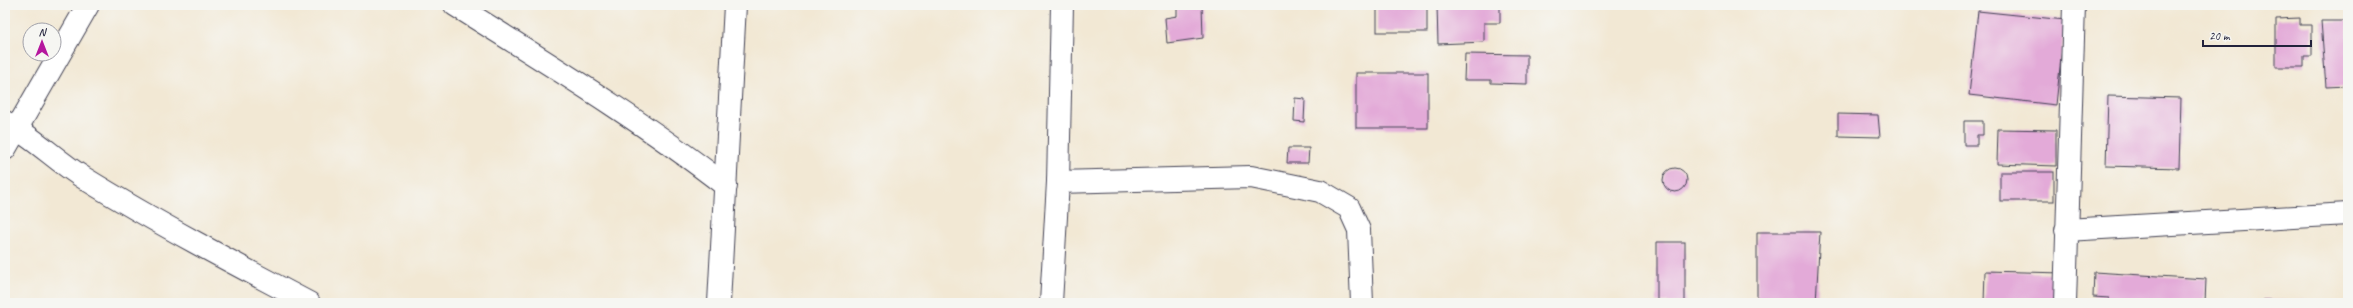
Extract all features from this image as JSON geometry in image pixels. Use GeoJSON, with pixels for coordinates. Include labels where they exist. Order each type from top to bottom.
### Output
{"type":"FeatureCollection","features":[{"type":"Feature","properties":{"kind":"street"},"geometry":{"type":"LineString","coordinates":[[5,149],[11,125],[88,5]]}},
{"type":"Feature","properties":{"kind":"street"},"geometry":{"type":"LineString","coordinates":[[455,5],[605,99],[676,147],[726,186]]}},
{"type":"Feature","properties":{"kind":"street"},"geometry":{"type":"LineString","coordinates":[[719,303],[735,5]]}},
{"type":"Feature","properties":{"kind":"street"},"geometry":{"type":"LineString","coordinates":[[1051,303],[1058,182],[1062,5]]}},
{"type":"Feature","properties":{"kind":"street"},"geometry":{"type":"LineString","coordinates":[[2065,303],[2066,230],[2074,5]]}},
{"type":"Feature","properties":{"kind":"street"},"geometry":{"type":"LineString","coordinates":[[11,125],[82,177],[149,217],[309,303]]}},
{"type":"Feature","properties":{"kind":"street"},"geometry":{"type":"LineString","coordinates":[[1058,182],[1251,177],[1320,191],[1349,208],[1359,230],[1362,303]]}},
{"type":"Feature","properties":{"kind":"street"},"geometry":{"type":"LineString","coordinates":[[2066,230],[2348,214]]}},
{"type":"Feature","properties":{"kind":"building"},"geometry":{"type":"Polygon","coordinates":[[[1177,5],[1202,5],[1203,38],[1167,43],[1165,18],[1177,16],[1177,5]]]}},
{"type":"Feature","properties":{"kind":"building"},"geometry":{"type":"Polygon","coordinates":[[[1377,5],[1427,5],[1427,32],[1377,32],[1377,5]]]}},
{"type":"Feature","properties":{"kind":"building"},"geometry":{"type":"Polygon","coordinates":[[[1437,5],[1500,5],[1500,23],[1484,23],[1484,42],[1438,44],[1437,5]]]}},
{"type":"Feature","properties":{"kind":"building"},"geometry":{"type":"Polygon","coordinates":[[[1978,11],[2065,20],[2056,105],[1969,95],[1978,11]]]}},
{"type":"Feature","properties":{"kind":"building"},"geometry":{"type":"Polygon","coordinates":[[[2300,18],[2300,25],[2312,25],[2312,56],[2304,56],[2304,67],[2276,67],[2276,19],[2300,18]]]}},
{"type":"Feature","properties":{"kind":"building"},"geometry":{"type":"Polygon","coordinates":[[[2321,21],[2348,21],[2348,86],[2326,87],[2321,21]]]}},
{"type":"Feature","properties":{"kind":"building"},"geometry":{"type":"Polygon","coordinates":[[[1465,54],[1527,55],[1527,84],[1491,83],[1491,80],[1464,80],[1465,54]]]}},
{"type":"Feature","properties":{"kind":"building"},"geometry":{"type":"Polygon","coordinates":[[[1356,73],[1428,73],[1428,128],[1356,128],[1356,73]]]}},
{"type":"Feature","properties":{"kind":"building"},"geometry":{"type":"Polygon","coordinates":[[[2108,96],[2181,98],[2179,168],[2106,166],[2108,96]]]}},
{"type":"Feature","properties":{"kind":"building"},"geometry":{"type":"Polygon","coordinates":[[[1295,98],[1305,99],[1304,122],[1294,121],[1295,98]]]}},
{"type":"Feature","properties":{"kind":"building"},"geometry":{"type":"Polygon","coordinates":[[[1838,114],[1878,115],[1880,137],[1838,136],[1838,114]]]}},
{"type":"Feature","properties":{"kind":"building"},"geometry":{"type":"Polygon","coordinates":[[[1964,121],[1983,121],[1983,135],[1977,135],[1977,145],[1964,145],[1964,121]]]}},
{"type":"Feature","properties":{"kind":"building"},"geometry":{"type":"Polygon","coordinates":[[[1998,129],[2056,130],[2056,166],[1997,164],[1998,129]]]}},
{"type":"Feature","properties":{"kind":"building"},"geometry":{"type":"Polygon","coordinates":[[[1288,148],[1309,148],[1308,163],[1287,163],[1288,148]]]}},
{"type":"Feature","properties":{"kind":"building"},"geometry":{"type":"Polygon","coordinates":[[[1675,168],[1684,171],[1687,180],[1684,189],[1675,192],[1666,189],[1663,180],[1666,171],[1675,168]]]}},
{"type":"Feature","properties":{"kind":"building"},"geometry":{"type":"Polygon","coordinates":[[[2000,172],[2054,172],[2054,201],[2000,201],[2000,172]]]}},
{"type":"Feature","properties":{"kind":"building"},"geometry":{"type":"Polygon","coordinates":[[[1757,232],[1820,232],[1816,303],[1757,303],[1757,232]]]}},
{"type":"Feature","properties":{"kind":"building"},"geometry":{"type":"Polygon","coordinates":[[[1657,242],[1685,242],[1685,303],[1657,303],[1657,242]]]}},
{"type":"Feature","properties":{"kind":"building"},"geometry":{"type":"Polygon","coordinates":[[[1985,271],[2063,273],[2062,303],[1984,303],[1985,271]]]}},
{"type":"Feature","properties":{"kind":"building"},"geometry":{"type":"Polygon","coordinates":[[[2094,272],[2206,279],[2205,303],[2109,303],[2109,298],[2093,297],[2094,272]]]}},
{"type":"Feature","properties":{"kind":"building"},"geometry":{"type":"Polygon","coordinates":[[[2263,300],[2312,301],[2312,303],[2263,303],[2263,300]]]}}]}
